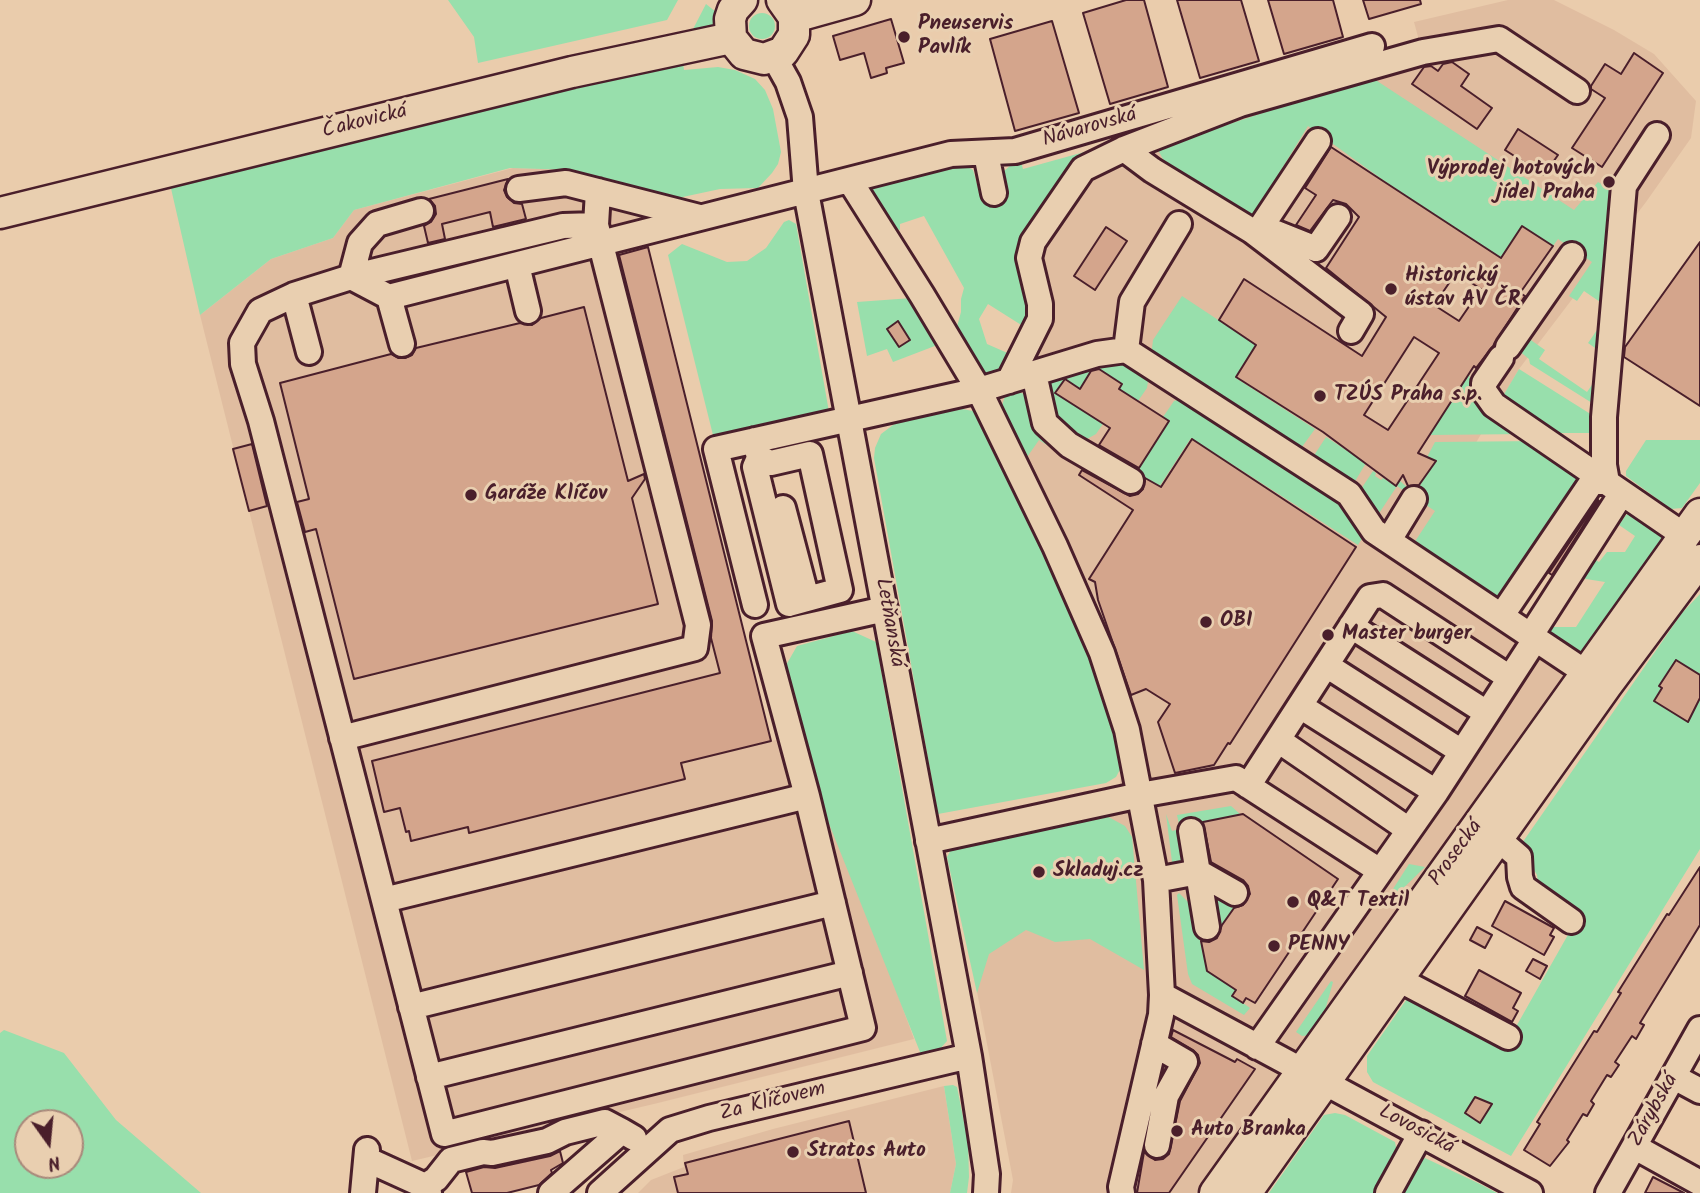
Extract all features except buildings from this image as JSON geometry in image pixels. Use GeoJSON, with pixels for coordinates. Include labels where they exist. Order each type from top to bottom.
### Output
{"type":"FeatureCollection","features":[{"type":"Feature","properties":{"kind":"main road"},"geometry":{"type":"LineString","coordinates":[[731,12],[744,54],[764,59],[774,57],[790,44],[794,35],[788,9],[855,0]]}},
{"type":"Feature","properties":{"kind":"main road","name":"Čakovická"},"geometry":{"type":"LineString","coordinates":[[0,213],[572,72],[731,12]]}},
{"type":"Feature","properties":{"kind":"main road","name":"Prosecká"},"geometry":{"type":"LineString","coordinates":[[1246,1193],[1313,1076],[1597,680],[1695,537]]}},
{"type":"Feature","properties":{"kind":"main road","name":"Prosecká"},"geometry":{"type":"LineString","coordinates":[[1215,1193],[1398,979],[1498,838],[1597,680]]}},
{"type":"Feature","properties":{"kind":"street"},"geometry":{"type":"LineString","coordinates":[[1009,381],[1040,319],[1040,304],[1028,258],[1033,242],[1083,169],[1124,149],[1240,104],[1423,52],[1499,39],[1577,90]]}},
{"type":"Feature","properties":{"kind":"street","name":"Návarovská"},"geometry":{"type":"LineString","coordinates":[[598,234],[703,218],[951,154],[1015,151],[1372,46]]}},
{"type":"Feature","properties":{"kind":"street","name":"Letňanská"},"geometry":{"type":"LineString","coordinates":[[774,57],[788,82],[800,117],[806,192],[969,1056],[985,1154],[986,1193]]}},
{"type":"Feature","properties":{"kind":"street"},"geometry":{"type":"LineString","coordinates":[[1614,487],[1604,465],[1604,417],[1624,186],[1657,135]]}},
{"type":"Feature","properties":{"kind":"street"},"geometry":{"type":"LineString","coordinates":[[1257,229],[1318,141]]}},
{"type":"Feature","properties":{"kind":"street"},"geometry":{"type":"LineString","coordinates":[[1124,149],[1152,170],[1257,229],[1361,313],[1351,331]]}},
{"type":"Feature","properties":{"kind":"street"},"geometry":{"type":"LineString","coordinates":[[986,154],[994,193]]}},
{"type":"Feature","properties":{"kind":"street"},"geometry":{"type":"LineString","coordinates":[[850,181],[979,390],[1055,545],[1102,653],[1127,730],[1156,880],[1161,1015],[1121,1187],[1122,1193]]}},
{"type":"Feature","properties":{"kind":"street"},"geometry":{"type":"LineString","coordinates":[[519,189],[566,183],[703,218]]}},
{"type":"Feature","properties":{"kind":"street"},"geometry":{"type":"LineString","coordinates":[[342,738],[695,648],[698,625],[598,234],[598,191]]}},
{"type":"Feature","properties":{"kind":"street"},"geometry":{"type":"LineString","coordinates":[[351,277],[360,243],[377,225],[421,211]]}},
{"type":"Feature","properties":{"kind":"street"},"geometry":{"type":"LineString","coordinates":[[1257,229],[1316,249],[1338,217]]}},
{"type":"Feature","properties":{"kind":"street"},"geometry":{"type":"LineString","coordinates":[[1126,350],[1132,302],[1178,225]]}},
{"type":"Feature","properties":{"kind":"street"},"geometry":{"type":"LineString","coordinates":[[598,234],[563,226],[351,277],[294,295],[260,311],[243,344],[243,364],[261,421],[444,1134],[863,1028],[807,796],[764,636],[885,610]]}},
{"type":"Feature","properties":{"kind":"street"},"geometry":{"type":"LineString","coordinates":[[351,277],[389,297],[517,265],[598,234]]}},
{"type":"Feature","properties":{"kind":"street"},"geometry":{"type":"LineString","coordinates":[[1572,256],[1484,383],[1487,397],[1494,405],[1614,487],[1695,537]]}},
{"type":"Feature","properties":{"kind":"street"},"geometry":{"type":"LineString","coordinates":[[517,265],[528,311]]}},
{"type":"Feature","properties":{"kind":"street"},"geometry":{"type":"LineString","coordinates":[[294,295],[309,352]]}},
{"type":"Feature","properties":{"kind":"street"},"geometry":{"type":"LineString","coordinates":[[389,297],[402,344]]}},
{"type":"Feature","properties":{"kind":"street"},"geometry":{"type":"LineString","coordinates":[[762,454],[850,418],[979,390],[1097,354],[1126,350],[1349,494],[1374,531],[1597,680]]}},
{"type":"Feature","properties":{"kind":"street"},"geometry":{"type":"LineString","coordinates":[[1034,374],[1045,423],[1069,445],[1131,481]]}},
{"type":"Feature","properties":{"kind":"street"},"geometry":{"type":"LineString","coordinates":[[755,605],[716,449],[762,454],[810,454],[840,590],[807,599],[762,454]]}},
{"type":"Feature","properties":{"kind":"street"},"geometry":{"type":"LineString","coordinates":[[1502,615],[1592,482],[1614,487]]}},
{"type":"Feature","properties":{"kind":"street"},"geometry":{"type":"LineString","coordinates":[[1257,1047],[1436,792],[1510,678],[1614,487]]}},
{"type":"Feature","properties":{"kind":"street"},"geometry":{"type":"LineString","coordinates":[[1389,540],[1414,499]]}},
{"type":"Feature","properties":{"kind":"street"},"geometry":{"type":"LineString","coordinates":[[1248,786],[1370,597],[1383,595],[1510,678]]}},
{"type":"Feature","properties":{"kind":"street"},"geometry":{"type":"LineString","coordinates":[[1351,626],[1487,713]]}},
{"type":"Feature","properties":{"kind":"street"},"geometry":{"type":"LineString","coordinates":[[1326,665],[1462,752]]}},
{"type":"Feature","properties":{"kind":"street"},"geometry":{"type":"LineString","coordinates":[[1300,706],[1436,792]]}},
{"type":"Feature","properties":{"kind":"street"},"geometry":{"type":"LineString","coordinates":[[1278,740],[1409,830]]}},
{"type":"Feature","properties":{"kind":"street"},"geometry":{"type":"LineString","coordinates":[[928,841],[1236,778],[1380,871]]}},
{"type":"Feature","properties":{"kind":"street"},"geometry":{"type":"LineString","coordinates":[[384,900],[807,796]]}},
{"type":"Feature","properties":{"kind":"street"},"geometry":{"type":"LineString","coordinates":[[1191,831],[1206,927]]}},
{"type":"Feature","properties":{"kind":"street"},"geometry":{"type":"LineString","coordinates":[[1498,838],[1519,857],[1523,887],[1571,920]]}},
{"type":"Feature","properties":{"kind":"street"},"geometry":{"type":"LineString","coordinates":[[1156,880],[1198,872],[1234,893]]}},
{"type":"Feature","properties":{"kind":"street"},"geometry":{"type":"LineString","coordinates":[[411,1007],[833,903]]}},
{"type":"Feature","properties":{"kind":"street"},"geometry":{"type":"LineString","coordinates":[[429,1077],[850,973]]}},
{"type":"Feature","properties":{"kind":"street"},"geometry":{"type":"LineString","coordinates":[[1398,979],[1508,1037]]}},
{"type":"Feature","properties":{"kind":"street","name":"Lovosická"},"geometry":{"type":"LineString","coordinates":[[1161,995],[1531,1193]]}},
{"type":"Feature","properties":{"kind":"street","name":"Zárybská"},"geometry":{"type":"LineString","coordinates":[[1608,1193],[1700,1029]]}},
{"type":"Feature","properties":{"kind":"street"},"geometry":{"type":"LineString","coordinates":[[1154,1044],[1185,1062],[1166,1096],[1157,1145]]}},
{"type":"Feature","properties":{"kind":"street","name":"Za Klíčovem"},"geometry":{"type":"LineString","coordinates":[[600,1193],[670,1130],[709,1118],[969,1056]]}},
{"type":"Feature","properties":{"kind":"street"},"geometry":{"type":"LineString","coordinates":[[1674,1077],[1700,1091]]}},
{"type":"Feature","properties":{"kind":"street"},"geometry":{"type":"LineString","coordinates":[[363,1193],[368,1155],[427,1190],[452,1160],[547,1141],[565,1132],[605,1122],[650,1147]]}},
{"type":"Feature","properties":{"kind":"street"},"geometry":{"type":"LineString","coordinates":[[551,1193],[622,1130]]}},
{"type":"Feature","properties":{"kind":"street"},"geometry":{"type":"LineString","coordinates":[[1388,1193],[1421,1133]]}},
{"type":"Feature","properties":{"kind":"street"},"geometry":{"type":"LineString","coordinates":[[1635,1147],[1700,1183]]}},
{"type":"Feature","properties":{"kind":"shaded area"},"geometry":{"type":"Polygon","coordinates":[[[1508,0],[1554,0],[1614,30],[1654,54],[1696,101],[1691,138],[1646,202],[1519,369],[1407,561],[1572,674],[1301,1054],[1196,1193],[1011,1193],[1013,1180],[945,824],[1119,787],[1123,764],[983,418],[1053,321],[1032,309],[1019,258],[1081,161],[1420,44],[1414,22],[1508,0]]]}},
{"type":"Feature","properties":{"kind":"shaded area"},"geometry":{"type":"Polygon","coordinates":[[[513,168],[574,170],[642,192],[639,208],[771,741],[803,734],[914,1039],[412,1161],[200,315],[271,259],[333,238],[354,210],[513,168]]]}},
{"type":"Feature","properties":{"kind":"shaded area"},"geometry":{"type":"Polygon","coordinates":[[[944,1086],[956,1164],[950,1193],[638,1193],[651,1180],[684,1167],[683,1155],[773,1129],[944,1086]]]}},
{"type":"Feature","properties":{"kind":"green space"},"geometry":{"type":"Polygon","coordinates":[[[448,0],[678,0],[667,20],[478,63],[474,37],[448,0]]]}},
{"type":"Feature","properties":{"kind":"green space"},"geometry":{"type":"Polygon","coordinates":[[[706,4],[716,12],[716,21],[712,25],[693,29],[706,4]]]}},
{"type":"Feature","properties":{"kind":"green space"},"geometry":{"type":"Polygon","coordinates":[[[762,13],[771,17],[775,26],[771,35],[762,39],[753,35],[749,26],[753,17],[762,13]]]}},
{"type":"Feature","properties":{"kind":"green space"},"geometry":{"type":"Polygon","coordinates":[[[683,63],[684,70],[718,67],[735,70],[755,79],[765,90],[773,109],[781,152],[778,164],[758,188],[720,189],[665,199],[574,170],[510,168],[354,210],[333,238],[271,259],[200,315],[170,184],[602,77],[683,63]]]}},
{"type":"Feature","properties":{"kind":"green space"},"geometry":{"type":"Polygon","coordinates":[[[1371,77],[1574,210],[1598,182],[1618,194],[1604,355],[1588,343],[1604,320],[1599,316],[1606,306],[1584,291],[1577,301],[1569,296],[1592,262],[1558,239],[1553,246],[1522,226],[1501,258],[1383,180],[1308,126],[1253,216],[1164,161],[1157,148],[1371,77]]]}},
{"type":"Feature","properties":{"kind":"green space"},"geometry":{"type":"Polygon","coordinates":[[[1236,98],[1111,146],[1081,161],[1024,241],[1019,258],[1032,309],[1026,328],[988,304],[979,319],[987,344],[1012,355],[1005,372],[1002,371],[996,378],[987,381],[981,378],[956,330],[964,288],[924,216],[900,224],[900,230],[894,228],[866,186],[946,165],[948,169],[966,166],[973,170],[982,201],[1002,195],[998,181],[1004,180],[1004,171],[1011,165],[1021,162],[1023,169],[1124,141],[1122,128],[1236,98]]]}},
{"type":"Feature","properties":{"kind":"green space"},"geometry":{"type":"Polygon","coordinates":[[[789,220],[796,224],[829,412],[718,440],[713,435],[668,255],[682,244],[727,262],[747,261],[766,248],[784,222],[789,220]]]}},
{"type":"Feature","properties":{"kind":"green space"},"geometry":{"type":"Polygon","coordinates":[[[1182,296],[1256,345],[1236,378],[1315,429],[1296,455],[1151,357],[1153,340],[1182,296]]]}},
{"type":"Feature","properties":{"kind":"green space"},"geometry":{"type":"Polygon","coordinates":[[[912,298],[940,344],[893,362],[887,349],[867,356],[857,302],[912,298]]]}},
{"type":"Feature","properties":{"kind":"green space"},"geometry":{"type":"Polygon","coordinates":[[[1528,338],[1545,350],[1539,359],[1587,392],[1604,364],[1600,408],[1530,364],[1529,359],[1518,350],[1528,338]]]}},
{"type":"Feature","properties":{"kind":"green space"},"geometry":{"type":"Polygon","coordinates":[[[1114,359],[1128,363],[1146,376],[1148,381],[1147,388],[1138,401],[1131,397],[1117,416],[1111,412],[1096,434],[1087,439],[1073,439],[1056,426],[1045,404],[1048,385],[1057,376],[1114,359]],[[1095,366],[1086,380],[1112,397],[1121,384],[1095,366]],[[1064,379],[1056,393],[1094,418],[1103,404],[1064,379]]]}},
{"type":"Feature","properties":{"kind":"green space"},"geometry":{"type":"Polygon","coordinates":[[[1519,369],[1600,420],[1599,433],[1546,433],[1500,401],[1519,369]]]}},
{"type":"Feature","properties":{"kind":"green space"},"geometry":{"type":"Polygon","coordinates":[[[1469,374],[1472,388],[1527,434],[1430,435],[1469,374]]]}},
{"type":"Feature","properties":{"kind":"green space"},"geometry":{"type":"Polygon","coordinates":[[[1018,392],[1024,394],[1127,489],[1140,497],[1150,481],[1136,472],[1169,422],[1163,417],[1174,401],[1181,399],[1351,508],[1366,532],[1358,545],[1191,438],[1152,498],[1132,499],[1039,440],[1025,460],[1001,409],[1005,396],[1018,392]]]}},
{"type":"Feature","properties":{"kind":"green space"},"geometry":{"type":"Polygon","coordinates":[[[962,409],[973,411],[983,418],[1076,615],[1106,700],[1123,764],[1116,777],[1106,783],[938,814],[874,458],[881,434],[893,425],[905,419],[962,409]]]}},
{"type":"Feature","properties":{"kind":"green space"},"geometry":{"type":"Polygon","coordinates":[[[1326,437],[1366,463],[1354,483],[1313,457],[1326,437]]]}},
{"type":"Feature","properties":{"kind":"green space"},"geometry":{"type":"Polygon","coordinates":[[[1646,440],[1700,440],[1700,483],[1682,508],[1671,509],[1626,476],[1626,471],[1646,440]]]}},
{"type":"Feature","properties":{"kind":"green space"},"geometry":{"type":"Polygon","coordinates":[[[1539,441],[1584,475],[1498,602],[1412,546],[1435,511],[1397,486],[1374,521],[1357,495],[1373,471],[1381,480],[1383,478],[1396,486],[1400,481],[1409,489],[1417,490],[1433,465],[1426,459],[1435,442],[1539,441]]]}},
{"type":"Feature","properties":{"kind":"green space"},"geometry":{"type":"Polygon","coordinates":[[[1631,513],[1659,532],[1663,543],[1587,652],[1572,650],[1549,636],[1549,627],[1576,627],[1605,582],[1586,579],[1578,574],[1589,556],[1599,562],[1607,552],[1625,552],[1635,536],[1619,525],[1626,515],[1631,513]]]}},
{"type":"Feature","properties":{"kind":"green space"},"geometry":{"type":"Polygon","coordinates":[[[1700,594],[1700,675],[1676,660],[1659,686],[1662,688],[1654,701],[1688,722],[1700,698],[1700,849],[1511,1156],[1373,1082],[1367,1072],[1367,1056],[1409,996],[1504,1048],[1578,917],[1539,890],[1537,875],[1520,846],[1682,613],[1700,594]],[[1477,1096],[1465,1113],[1480,1123],[1491,1105],[1477,1096]]]}},
{"type":"Feature","properties":{"kind":"green space"},"geometry":{"type":"Polygon","coordinates":[[[852,631],[876,642],[947,1041],[939,1050],[922,1057],[824,811],[785,667],[797,646],[852,631]]]}},
{"type":"Feature","properties":{"kind":"green space"},"geometry":{"type":"Polygon","coordinates":[[[1231,806],[1241,815],[1200,823],[1178,832],[1183,859],[1181,866],[1173,870],[1166,814],[1172,831],[1180,829],[1177,815],[1231,806]]]}},
{"type":"Feature","properties":{"kind":"green space"},"geometry":{"type":"Polygon","coordinates":[[[1103,814],[1125,826],[1132,837],[1144,970],[1090,939],[1055,942],[1026,930],[989,954],[977,993],[947,857],[953,846],[1103,814]]]}},
{"type":"Feature","properties":{"kind":"green space"},"geometry":{"type":"Polygon","coordinates":[[[1409,864],[1425,867],[1389,902],[1386,900],[1409,864]]]}},
{"type":"Feature","properties":{"kind":"green space"},"geometry":{"type":"Polygon","coordinates":[[[1211,886],[1237,904],[1216,934],[1211,886]]]}},
{"type":"Feature","properties":{"kind":"green space"},"geometry":{"type":"Polygon","coordinates":[[[1179,893],[1192,906],[1207,971],[1236,990],[1233,996],[1250,1008],[1244,1015],[1192,984],[1188,974],[1177,895],[1179,893]]]}},
{"type":"Feature","properties":{"kind":"green space"},"geometry":{"type":"Polygon","coordinates":[[[1331,981],[1333,982],[1324,1014],[1310,1035],[1302,1036],[1296,1032],[1331,981]]]}},
{"type":"Feature","properties":{"kind":"green space"},"geometry":{"type":"Polygon","coordinates":[[[4,1030],[64,1053],[116,1120],[201,1193],[0,1193],[0,1033],[4,1030]]]}},
{"type":"Feature","properties":{"kind":"green space"},"geometry":{"type":"Polygon","coordinates":[[[944,1086],[957,1087],[968,1142],[967,1193],[950,1193],[956,1164],[944,1086]]]}},
{"type":"Feature","properties":{"kind":"green space"},"geometry":{"type":"Polygon","coordinates":[[[1324,1115],[1345,1115],[1395,1142],[1397,1153],[1378,1193],[1269,1193],[1324,1115]]]}},
{"type":"Feature","properties":{"kind":"green space"},"geometry":{"type":"Polygon","coordinates":[[[1425,1158],[1497,1193],[1398,1193],[1416,1162],[1425,1158]]]}},
{"type":"Feature","properties":{"kind":"place","name":"Pneuservis Pavlík"},"geometry":{"type":"Point","coordinates":[904,37]}},
{"type":"Feature","properties":{"kind":"place","name":"Výprodej hotových jídel Praha"},"geometry":{"type":"Point","coordinates":[1609,182]}},
{"type":"Feature","properties":{"kind":"place","name":"Historický ústav AV ČR"},"geometry":{"type":"Point","coordinates":[1391,289]}},
{"type":"Feature","properties":{"kind":"place","name":"TZÚS Praha s.p."},"geometry":{"type":"Point","coordinates":[1320,396]}},
{"type":"Feature","properties":{"kind":"place","name":"Garáže Klíčov"},"geometry":{"type":"Point","coordinates":[471,495]}},
{"type":"Feature","properties":{"kind":"place","name":"OBI"},"geometry":{"type":"Point","coordinates":[1206,622]}},
{"type":"Feature","properties":{"kind":"place","name":"Master burger"},"geometry":{"type":"Point","coordinates":[1328,635]}},
{"type":"Feature","properties":{"kind":"place","name":"Skladuj.cz"},"geometry":{"type":"Point","coordinates":[1039,872]}},
{"type":"Feature","properties":{"kind":"place","name":"Q&T Textil"},"geometry":{"type":"Point","coordinates":[1293,902]}},
{"type":"Feature","properties":{"kind":"place","name":"PENNY"},"geometry":{"type":"Point","coordinates":[1274,946]}},
{"type":"Feature","properties":{"kind":"place","name":"Auto Branka"},"geometry":{"type":"Point","coordinates":[1177,1131]}},
{"type":"Feature","properties":{"kind":"place","name":"Stratos Auto"},"geometry":{"type":"Point","coordinates":[793,1152]}}]}
